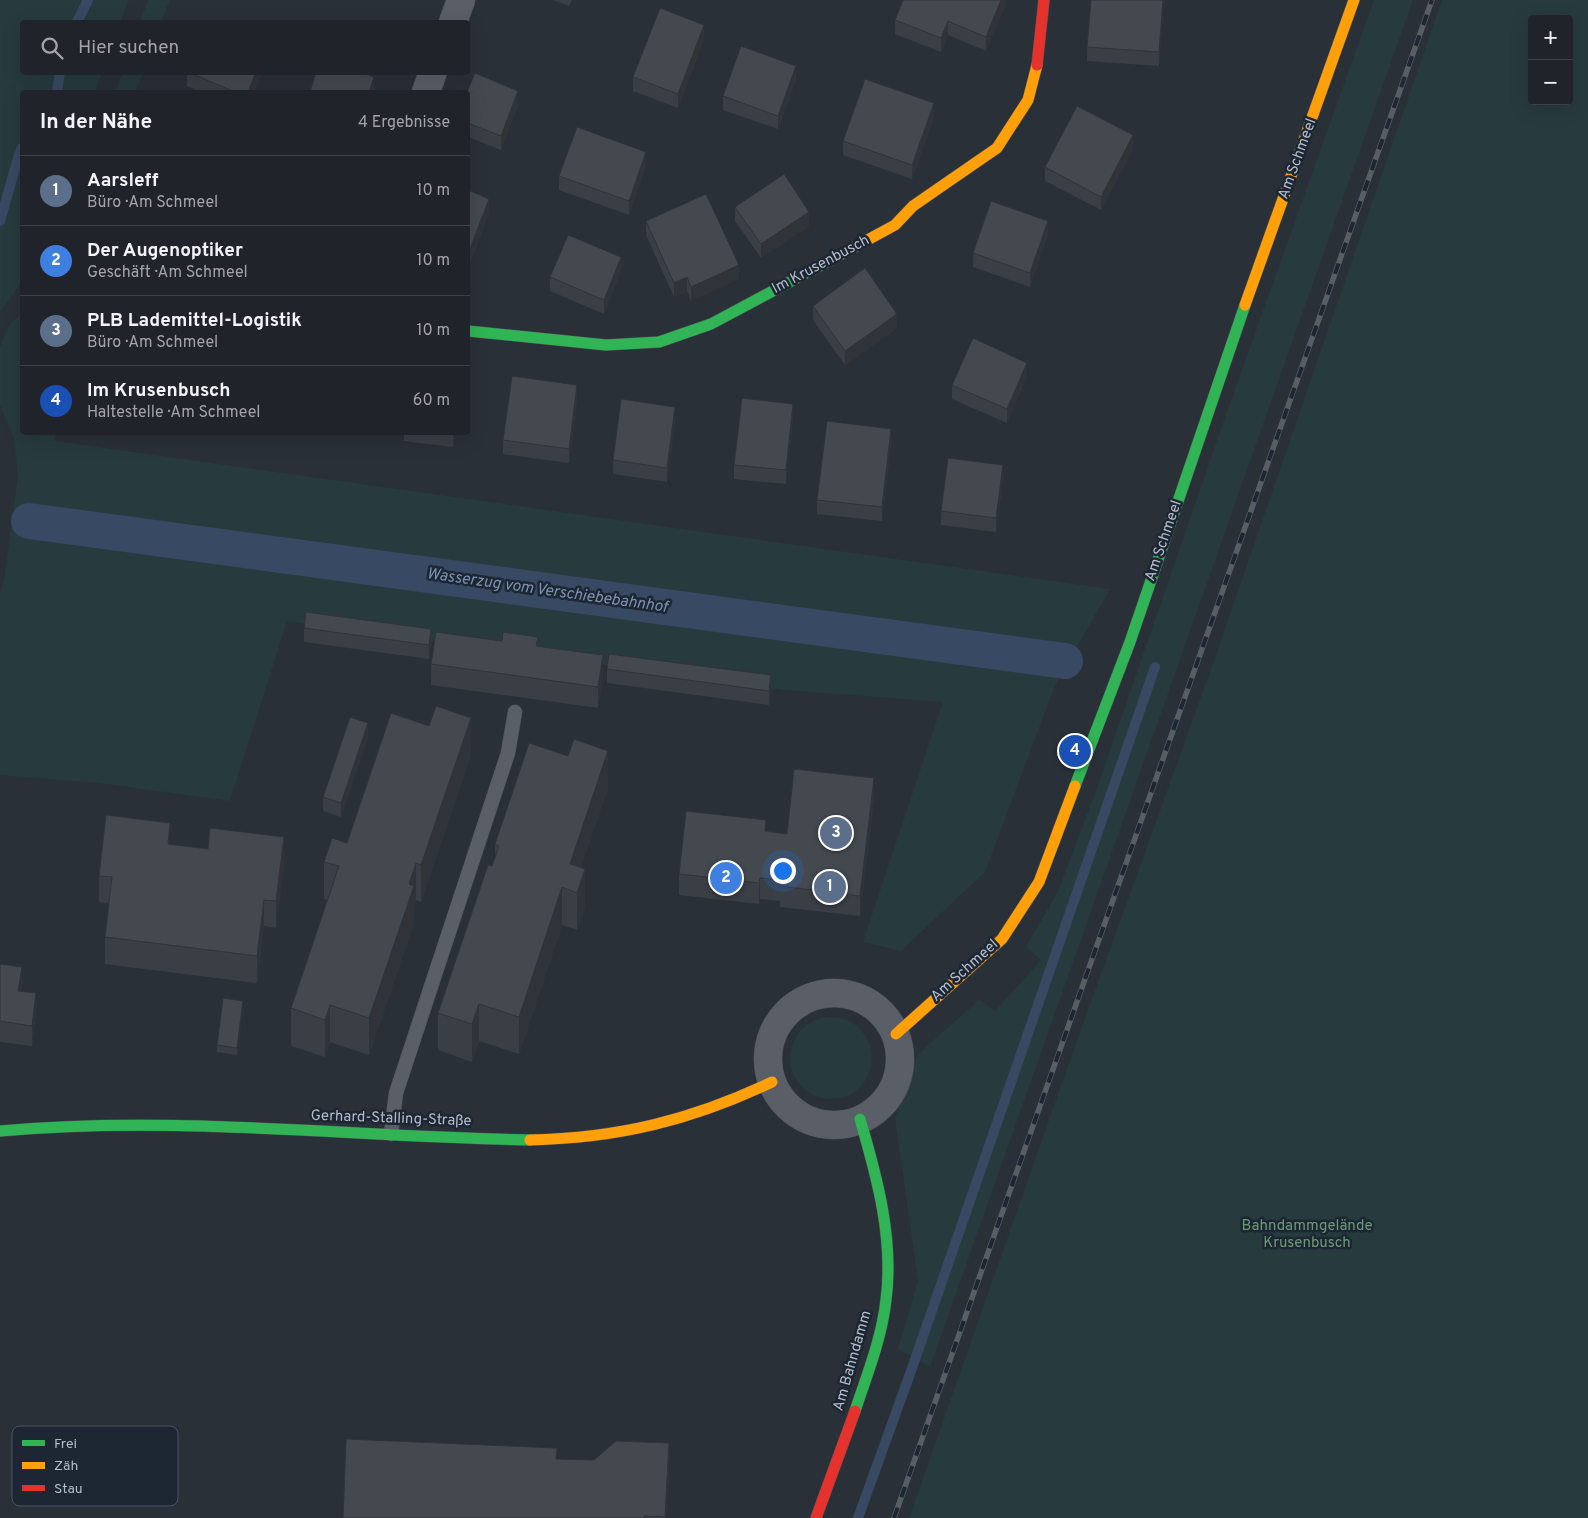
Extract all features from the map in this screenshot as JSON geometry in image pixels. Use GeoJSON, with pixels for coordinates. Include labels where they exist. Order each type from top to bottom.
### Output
{"type":"FeatureCollection","features":[{"type":"Feature","properties":{"kind":"street"},"geometry":{"type":"LineString","coordinates":[[454,20],[461,0]]}},
{"type":"Feature","properties":{"kind":"street","name":"Im Krusenbusch"},"geometry":{"type":"LineString","coordinates":[[470,331],[606,345],[659,342],[711,324],[894,225],[913,206],[997,148],[1028,100],[1037,64],[1044,0]]}},
{"type":"Feature","properties":{"kind":"street","name":"Am Schmeel"},"geometry":{"type":"LineString","coordinates":[[896,1034],[1002,939],[1039,882],[1130,642],[1216,387],[1354,0]]}},
{"type":"Feature","properties":{"kind":"street"},"geometry":{"type":"LineString","coordinates":[[427,90],[433,75]]}},
{"type":"Feature","properties":{"kind":"street"},"geometry":{"type":"LineString","coordinates":[[823,993],[840,993],[858,997],[874,1006],[886,1017],[896,1034],[900,1051],[900,1073],[892,1093],[878,1109],[860,1119],[839,1126],[813,1122],[797,1115],[782,1100],[772,1082],[768,1059],[769,1044],[777,1025],[796,1005],[807,998],[823,993]]}},
{"type":"Feature","properties":{"kind":"street","name":"Gerhard-Stalling-Straße"},"geometry":{"type":"LineString","coordinates":[[0,1131],[102,1124],[530,1138],[611,1134],[690,1117],[772,1082]]}},
{"type":"Feature","properties":{"kind":"street","name":"Am Bahndamm"},"geometry":{"type":"LineString","coordinates":[[816,1518],[866,1381],[882,1326],[887,1291],[884,1215],[874,1165],[860,1119]]}},
{"type":"Feature","properties":{"kind":"lane"},"geometry":{"type":"LineString","coordinates":[[392,1134],[396,1093],[508,752],[515,712]]}},
{"type":"Feature","properties":{"kind":"green space"},"geometry":{"type":"Polygon","coordinates":[[[0,0],[129,0],[121,20],[20,20],[20,75],[101,75],[96,90],[20,90],[20,285],[0,312],[0,0]]]}},
{"type":"Feature","properties":{"kind":"green space"},"geometry":{"type":"Polygon","coordinates":[[[148,0],[170,0],[162,20],[141,20],[148,0]]]}},
{"type":"Feature","properties":{"kind":"green space"},"geometry":{"type":"Polygon","coordinates":[[[1374,0],[1413,0],[930,1367],[898,1349],[918,1281],[895,1118],[917,1055],[979,1000],[995,1011],[1041,960],[1026,947],[1058,891],[1096,791],[1222,426],[1374,0]]]}},
{"type":"Feature","properties":{"kind":"green space","name":"Bahndammgelände Krusenbusch"},"geometry":{"type":"Polygon","coordinates":[[[1442,0],[1588,0],[1588,1518],[909,1518],[1074,1049],[1210,672],[1442,0]]]}},
{"type":"Feature","properties":{"kind":"green space"},"geometry":{"type":"Polygon","coordinates":[[[121,75],[142,75],[136,90],[116,90],[121,75]]]}},
{"type":"Feature","properties":{"kind":"green space"},"geometry":{"type":"Polygon","coordinates":[[[20,315],[20,435],[55,435],[55,441],[1110,589],[1054,688],[985,872],[901,951],[863,942],[943,702],[784,690],[287,621],[230,801],[99,783],[0,775],[0,592],[4,580],[18,476],[14,439],[0,405],[0,347],[9,325],[20,315]]]}},
{"type":"Feature","properties":{"kind":"green space"},"geometry":{"type":"Polygon","coordinates":[[[831,1017],[847,1020],[860,1029],[869,1042],[872,1058],[869,1074],[860,1087],[847,1096],[831,1099],[815,1096],[802,1087],[793,1074],[790,1058],[793,1042],[802,1029],[815,1020],[831,1017]]]}},
{"type":"Feature","properties":{"kind":"building"},"geometry":{"type":"Polygon","coordinates":[[[903,0],[1001,0],[986,37],[948,21],[941,38],[895,20],[903,0]]]}},
{"type":"Feature","properties":{"kind":"building"},"geometry":{"type":"Polygon","coordinates":[[[1091,0],[1163,0],[1159,52],[1087,47],[1091,0]]]}},
{"type":"Feature","properties":{"kind":"building"},"geometry":{"type":"Polygon","coordinates":[[[660,8],[704,25],[678,94],[633,77],[660,8]]]}},
{"type":"Feature","properties":{"kind":"building"},"geometry":{"type":"Polygon","coordinates":[[[741,46],[796,66],[778,116],[723,96],[741,46]]]}},
{"type":"Feature","properties":{"kind":"building"},"geometry":{"type":"Polygon","coordinates":[[[475,73],[518,91],[501,136],[470,124],[470,90],[468,90],[475,73]]]}},
{"type":"Feature","properties":{"kind":"building"},"geometry":{"type":"Polygon","coordinates":[[[195,75],[255,75],[249,90],[230,90],[195,75]]]}},
{"type":"Feature","properties":{"kind":"building"},"geometry":{"type":"Polygon","coordinates":[[[315,75],[368,75],[374,77],[370,90],[311,90],[315,75]]]}},
{"type":"Feature","properties":{"kind":"building"},"geometry":{"type":"Polygon","coordinates":[[[865,79],[934,103],[912,165],[843,141],[865,79]]]}},
{"type":"Feature","properties":{"kind":"building"},"geometry":{"type":"Polygon","coordinates":[[[1077,106],[1133,135],[1101,197],[1045,167],[1077,106]]]}},
{"type":"Feature","properties":{"kind":"building"},"geometry":{"type":"Polygon","coordinates":[[[577,127],[646,152],[629,201],[559,176],[577,127]]]}},
{"type":"Feature","properties":{"kind":"building"},"geometry":{"type":"Polygon","coordinates":[[[784,174],[809,212],[761,244],[735,207],[784,174]]]}},
{"type":"Feature","properties":{"kind":"building"},"geometry":{"type":"Polygon","coordinates":[[[470,191],[489,199],[470,249],[470,191]]]}},
{"type":"Feature","properties":{"kind":"building"},"geometry":{"type":"Polygon","coordinates":[[[706,194],[739,265],[691,287],[687,277],[674,283],[646,221],[706,194]]]}},
{"type":"Feature","properties":{"kind":"building"},"geometry":{"type":"Polygon","coordinates":[[[991,201],[1048,221],[1030,273],[973,253],[991,201]]]}},
{"type":"Feature","properties":{"kind":"building"},"geometry":{"type":"Polygon","coordinates":[[[568,235],[621,257],[604,300],[550,277],[568,235]]]}},
{"type":"Feature","properties":{"kind":"building"},"geometry":{"type":"Polygon","coordinates":[[[865,268],[897,314],[845,351],[813,306],[865,268]]]}},
{"type":"Feature","properties":{"kind":"building"},"geometry":{"type":"Polygon","coordinates":[[[973,338],[1027,363],[1007,409],[952,385],[973,338]]]}},
{"type":"Feature","properties":{"kind":"building"},"geometry":{"type":"Polygon","coordinates":[[[512,376],[577,385],[569,449],[503,440],[512,376]]]}},
{"type":"Feature","properties":{"kind":"building"},"geometry":{"type":"Polygon","coordinates":[[[742,398],[793,404],[786,470],[734,465],[742,398]]]}},
{"type":"Feature","properties":{"kind":"building"},"geometry":{"type":"Polygon","coordinates":[[[621,399],[675,407],[667,468],[613,460],[621,399]]]}},
{"type":"Feature","properties":{"kind":"building"},"geometry":{"type":"Polygon","coordinates":[[[827,421],[891,429],[882,507],[817,500],[827,421]]]}},
{"type":"Feature","properties":{"kind":"building"},"geometry":{"type":"Polygon","coordinates":[[[948,458],[1003,465],[996,518],[941,511],[948,458]]]}},
{"type":"Feature","properties":{"kind":"building"},"geometry":{"type":"Polygon","coordinates":[[[306,612],[431,629],[429,645],[304,628],[306,612]]]}},
{"type":"Feature","properties":{"kind":"building"},"geometry":{"type":"Polygon","coordinates":[[[436,632],[502,641],[503,632],[538,637],[536,646],[603,655],[598,687],[431,664],[436,632]]]}},
{"type":"Feature","properties":{"kind":"building"},"geometry":{"type":"Polygon","coordinates":[[[609,654],[771,675],[769,691],[607,669],[609,654]]]}},
{"type":"Feature","properties":{"kind":"building"},"geometry":{"type":"Polygon","coordinates":[[[436,706],[471,718],[421,865],[416,863],[409,884],[414,886],[369,1018],[330,1005],[325,1020],[291,1008],[339,866],[324,862],[332,838],[347,843],[391,713],[429,726],[436,706]]]}},
{"type":"Feature","properties":{"kind":"building"},"geometry":{"type":"Polygon","coordinates":[[[350,717],[368,723],[341,803],[323,797],[350,717]]]}},
{"type":"Feature","properties":{"kind":"building"},"geometry":{"type":"Polygon","coordinates":[[[574,739],[608,751],[570,864],[585,869],[577,893],[562,887],[519,1017],[479,1004],[472,1024],[438,1013],[488,865],[492,866],[499,846],[495,844],[529,743],[568,756],[574,739]]]}},
{"type":"Feature","properties":{"kind":"building"},"geometry":{"type":"Polygon","coordinates":[[[794,769],[874,778],[860,896],[780,886],[781,880],[760,878],[759,883],[679,874],[686,811],[766,820],[765,831],[787,834],[794,769]]]}},
{"type":"Feature","properties":{"kind":"building"},"geometry":{"type":"Polygon","coordinates":[[[106,815],[170,823],[168,844],[208,849],[210,828],[284,837],[276,901],[264,900],[257,956],[105,937],[112,877],[99,876],[106,815]]]}},
{"type":"Feature","properties":{"kind":"building"},"geometry":{"type":"Polygon","coordinates":[[[0,964],[22,967],[18,991],[36,993],[32,1026],[0,1021],[0,964]]]}},
{"type":"Feature","properties":{"kind":"building"},"geometry":{"type":"Polygon","coordinates":[[[223,998],[243,1001],[237,1048],[217,1045],[223,998]]]}},
{"type":"Feature","properties":{"kind":"building"},"geometry":{"type":"Polygon","coordinates":[[[346,1439],[557,1448],[556,1459],[594,1460],[616,1441],[669,1443],[665,1517],[343,1518],[346,1439]]]}},
{"type":"Feature","properties":{"kind":"waterway"},"geometry":{"type":"LineString","coordinates":[[78,20],[88,0]]}},
{"type":"Feature","properties":{"kind":"waterway"},"geometry":{"type":"LineString","coordinates":[[57,90],[60,75]]}},
{"type":"Feature","properties":{"kind":"waterway"},"geometry":{"type":"LineString","coordinates":[[0,221],[20,153]]}},
{"type":"Feature","properties":{"kind":"waterway","name":"Wasserzug vom Verschiebebahnhof"},"geometry":{"type":"LineString","coordinates":[[29,521],[1065,661]]}},
{"type":"Feature","properties":{"kind":"waterway"},"geometry":{"type":"LineString","coordinates":[[858,1518],[911,1371],[1155,667]]}},
{"type":"Feature","properties":{"kind":"railway"},"geometry":{"type":"LineString","coordinates":[[894,1518],[1432,0]]}},
{"type":"Feature","properties":{"kind":"traffic: fast"},"geometry":{"type":"LineString","coordinates":[[470,331],[606,345],[659,342],[711,324],[827,262]]}},
{"type":"Feature","properties":{"kind":"traffic: fast"},"geometry":{"type":"LineString","coordinates":[[1075,786],[1130,642],[1245,305]]}},
{"type":"Feature","properties":{"kind":"traffic: fast"},"geometry":{"type":"LineString","coordinates":[[855,1411],[874,1356],[881,1328],[888,1277],[888,1254],[882,1208],[860,1119]]}},
{"type":"Feature","properties":{"kind":"traffic: fast"},"geometry":{"type":"LineString","coordinates":[[0,1131],[133,1125],[199,1126],[530,1140]]}},
{"type":"Feature","properties":{"kind":"traffic: slow"},"geometry":{"type":"LineString","coordinates":[[1245,305],[1354,0]]}},
{"type":"Feature","properties":{"kind":"traffic: slow"},"geometry":{"type":"LineString","coordinates":[[827,262],[895,225],[913,206],[997,148],[1028,100],[1037,65]]}},
{"type":"Feature","properties":{"kind":"traffic: slow"},"geometry":{"type":"LineString","coordinates":[[896,1034],[1002,939],[1039,882],[1075,786]]}},
{"type":"Feature","properties":{"kind":"traffic: slow"},"geometry":{"type":"LineString","coordinates":[[530,1140],[625,1131],[684,1117],[772,1082]]}},
{"type":"Feature","properties":{"kind":"traffic: jam"},"geometry":{"type":"LineString","coordinates":[[1037,65],[1044,0]]}},
{"type":"Feature","properties":{"kind":"traffic: jam"},"geometry":{"type":"LineString","coordinates":[[816,1518],[855,1411]]}},
{"type":"Feature","properties":{"kind":"place","name":"Im Krusenbusch"},"geometry":{"type":"Point","coordinates":[1075,751]}},
{"type":"Feature","properties":{"kind":"place","name":"PLB Lademittel-Logistik"},"geometry":{"type":"Point","coordinates":[836,833]}},
{"type":"Feature","properties":{"kind":"place","name":"Der Augenoptiker"},"geometry":{"type":"Point","coordinates":[726,878]}},
{"type":"Feature","properties":{"kind":"place","name":"Aarsleff"},"geometry":{"type":"Point","coordinates":[830,887]}}]}
